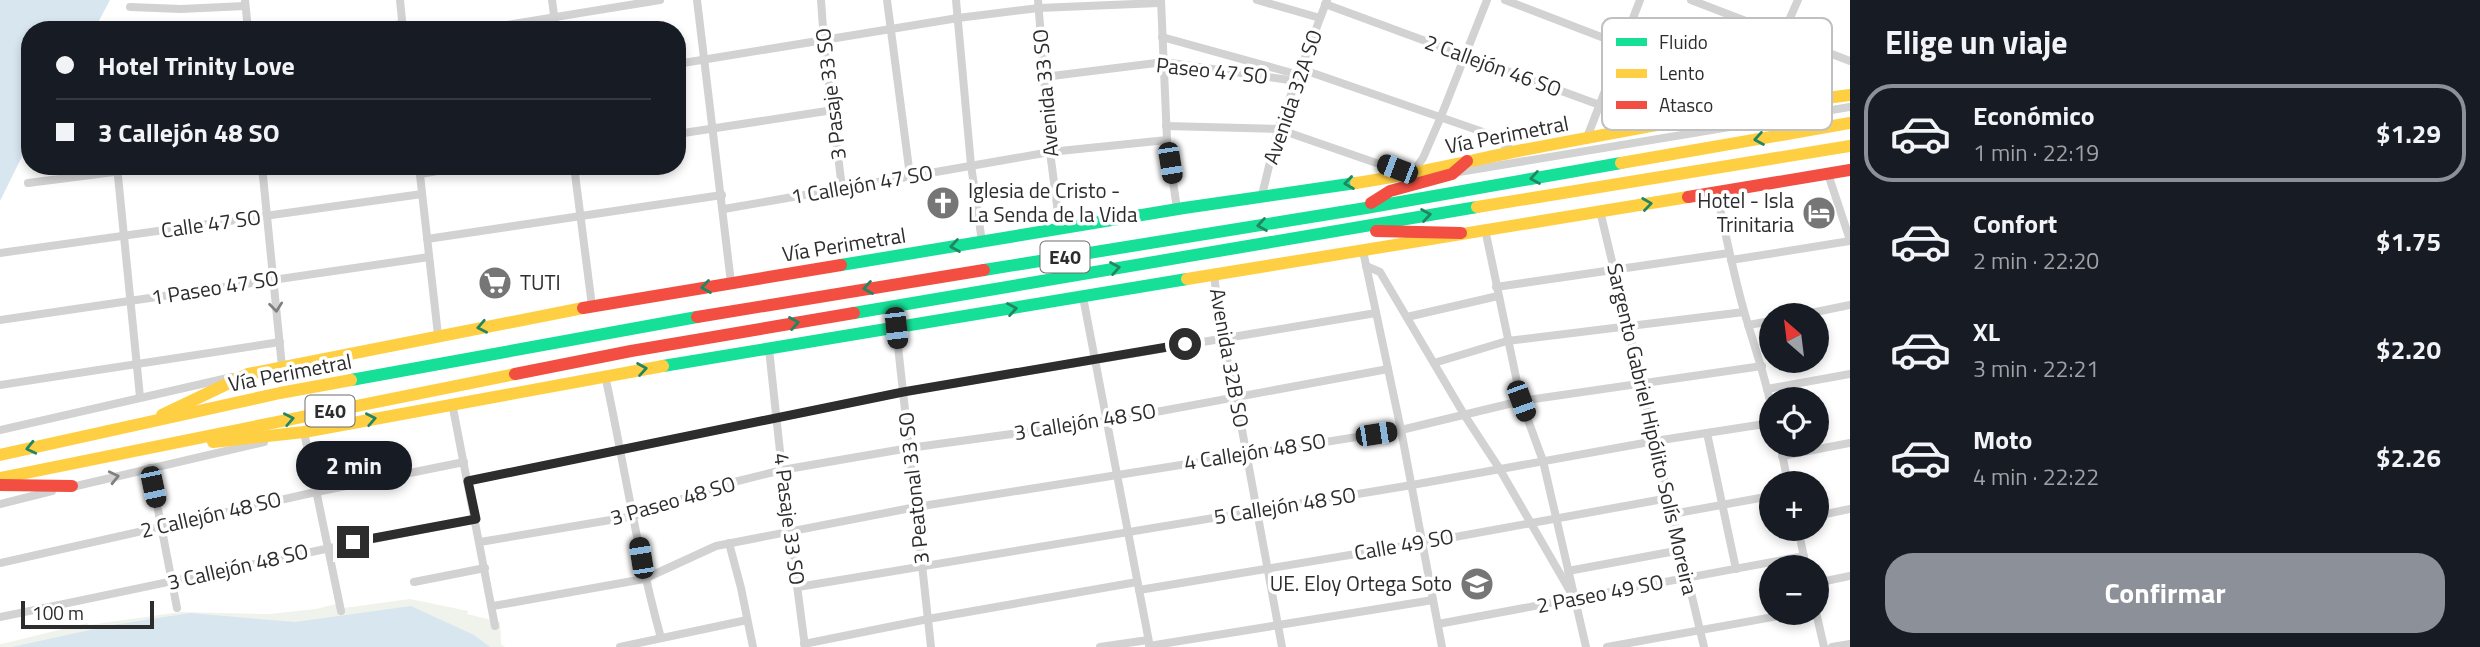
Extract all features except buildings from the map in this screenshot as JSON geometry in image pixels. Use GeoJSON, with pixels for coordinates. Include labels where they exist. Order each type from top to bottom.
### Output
{"type":"FeatureCollection","features":[{"type":"Feature","properties":{"kind":"main road","name":"Vía Perimetral"},"geometry":{"type":"LineString","coordinates":[[1832,97],[1850,95]]}},
{"type":"Feature","properties":{"kind":"main road","name":"Vía Perimetral"},"geometry":{"type":"LineString","coordinates":[[1832,126],[1850,123]]}},
{"type":"Feature","properties":{"kind":"main road","name":"Vía Perimetral"},"geometry":{"type":"LineString","coordinates":[[146,423],[248,374],[438,335],[592,306],[1060,228],[1262,195],[1411,175],[1467,161],[1644,130]]}},
{"type":"Feature","properties":{"kind":"main road","name":"Vía Perimetral"},"geometry":{"type":"LineString","coordinates":[[0,455],[280,393],[626,328],[1366,208],[1810,130]]}},
{"type":"Feature","properties":{"kind":"main road","name":"E40"},"geometry":{"type":"LineString","coordinates":[[0,478],[631,351],[1328,231],[1850,146]]}},
{"type":"Feature","properties":{"kind":"main road"},"geometry":{"type":"LineString","coordinates":[[1366,208],[1390,191],[1452,174],[1467,161]]}},
{"type":"Feature","properties":{"kind":"main road","name":"E40"},"geometry":{"type":"LineString","coordinates":[[150,447],[304,432],[605,375],[1850,170]]}},
{"type":"Feature","properties":{"kind":"main road"},"geometry":{"type":"LineString","coordinates":[[1328,231],[1461,233]]}},
{"type":"Feature","properties":{"kind":"main road"},"geometry":{"type":"LineString","coordinates":[[626,328],[631,351]]}},
{"type":"Feature","properties":{"kind":"main road"},"geometry":{"type":"LineString","coordinates":[[0,485],[72,486]]}},
{"type":"Feature","properties":{"kind":"street"},"geometry":{"type":"LineString","coordinates":[[400,0],[402,21]]}},
{"type":"Feature","properties":{"kind":"street"},"geometry":{"type":"LineString","coordinates":[[551,0],[555,21]]}},
{"type":"Feature","properties":{"kind":"street"},"geometry":{"type":"LineString","coordinates":[[530,21],[660,0]]}},
{"type":"Feature","properties":{"kind":"street"},"geometry":{"type":"LineString","coordinates":[[697,0],[732,283]]}},
{"type":"Feature","properties":{"kind":"street","name":"3 Pasaje 33 SO"},"geometry":{"type":"LineString","coordinates":[[821,0],[842,188]]}},
{"type":"Feature","properties":{"kind":"street"},"geometry":{"type":"LineString","coordinates":[[887,0],[910,176]]}},
{"type":"Feature","properties":{"kind":"street"},"geometry":{"type":"LineString","coordinates":[[956,0],[971,165],[982,242]]}},
{"type":"Feature","properties":{"kind":"street"},"geometry":{"type":"LineString","coordinates":[[1257,0],[1320,18]]}},
{"type":"Feature","properties":{"kind":"street"},"geometry":{"type":"LineString","coordinates":[[1166,126],[1278,129],[1411,175],[1423,158],[1440,119],[1487,0]]}},
{"type":"Feature","properties":{"kind":"street"},"geometry":{"type":"LineString","coordinates":[[1505,0],[1602,37]]}},
{"type":"Feature","properties":{"kind":"street"},"geometry":{"type":"LineString","coordinates":[[1633,18],[1640,0]]}},
{"type":"Feature","properties":{"kind":"street"},"geometry":{"type":"LineString","coordinates":[[1691,0],[1736,18]]}},
{"type":"Feature","properties":{"kind":"street"},"geometry":{"type":"LineString","coordinates":[[1790,18],[1798,0]]}},
{"type":"Feature","properties":{"kind":"street"},"geometry":{"type":"LineString","coordinates":[[686,63],[824,42],[1038,4],[1160,1],[1167,140],[1177,209]]}},
{"type":"Feature","properties":{"kind":"street","name":"Avenida 32A SO"},"geometry":{"type":"LineString","coordinates":[[1262,195],[1278,129],[1326,2]]}},
{"type":"Feature","properties":{"kind":"street","name":"2 Callejón 46 SO"},"geometry":{"type":"LineString","coordinates":[[1326,2],[1600,106]]}},
{"type":"Feature","properties":{"kind":"street"},"geometry":{"type":"LineString","coordinates":[[130,7],[181,9],[245,3],[247,21]]}},
{"type":"Feature","properties":{"kind":"street","name":"Avenida 33 SO"},"geometry":{"type":"LineString","coordinates":[[1038,4],[1060,228]]}},
{"type":"Feature","properties":{"kind":"street","name":"Paseo 47 SO"},"geometry":{"type":"LineString","coordinates":[[1162,37],[1299,75],[1486,133],[1515,152]]}},
{"type":"Feature","properties":{"kind":"street"},"geometry":{"type":"LineString","coordinates":[[1832,54],[1850,61]]}},
{"type":"Feature","properties":{"kind":"street","name":"Paseo 47 SO"},"geometry":{"type":"LineString","coordinates":[[1044,77],[1164,62],[1299,75]]}},
{"type":"Feature","properties":{"kind":"street"},"geometry":{"type":"LineString","coordinates":[[1586,140],[1602,101]]}},
{"type":"Feature","properties":{"kind":"street"},"geometry":{"type":"LineString","coordinates":[[1832,110],[1850,107]]}},
{"type":"Feature","properties":{"kind":"street"},"geometry":{"type":"LineString","coordinates":[[686,133],[833,110]]}},
{"type":"Feature","properties":{"kind":"street"},"geometry":{"type":"LineString","coordinates":[[1452,174],[1713,130]]}},
{"type":"Feature","properties":{"kind":"street","name":"1 Callejón 47 SO"},"geometry":{"type":"LineString","coordinates":[[724,209],[1051,152],[1167,140]]}},
{"type":"Feature","properties":{"kind":"street"},"geometry":{"type":"LineString","coordinates":[[1407,317],[1497,291],[1614,270],[1850,241],[1828,174]]}},
{"type":"Feature","properties":{"kind":"street"},"geometry":{"type":"LineString","coordinates":[[28,183],[79,175]]}},
{"type":"Feature","properties":{"kind":"street"},"geometry":{"type":"LineString","coordinates":[[119,175],[140,397]]}},
{"type":"Feature","properties":{"kind":"street"},"geometry":{"type":"LineString","coordinates":[[263,175],[282,367]]}},
{"type":"Feature","properties":{"kind":"street"},"geometry":{"type":"LineString","coordinates":[[420,175],[438,335]]}},
{"type":"Feature","properties":{"kind":"street"},"geometry":{"type":"LineString","coordinates":[[575,175],[592,306]]}},
{"type":"Feature","properties":{"kind":"street"},"geometry":{"type":"LineString","coordinates":[[1717,193],[1744,312],[1759,357]]}},
{"type":"Feature","properties":{"kind":"street","name":"Calle 47 SO"},"geometry":{"type":"LineString","coordinates":[[0,254],[422,194]]}},
{"type":"Feature","properties":{"kind":"street"},"geometry":{"type":"LineString","coordinates":[[427,239],[722,195]]}},
{"type":"Feature","properties":{"kind":"street","name":"Sargento Gabriel Hipólito Solís Moreira"},"geometry":{"type":"LineString","coordinates":[[1600,211],[1704,647]]}},
{"type":"Feature","properties":{"kind":"street"},"geometry":{"type":"LineString","coordinates":[[1485,229],[1521,401],[1543,461],[1586,647]]}},
{"type":"Feature","properties":{"kind":"street"},"geometry":{"type":"LineString","coordinates":[[1363,251],[1412,485],[1442,647]]}},
{"type":"Feature","properties":{"kind":"street","name":"1 Paseo 47 SO"},"geometry":{"type":"LineString","coordinates":[[0,320],[429,257]]}},
{"type":"Feature","properties":{"kind":"street"},"geometry":{"type":"LineString","coordinates":[[1366,266],[1380,272],[1499,468],[1575,600]]}},
{"type":"Feature","properties":{"kind":"street","name":"Avenida 32B SO"},"geometry":{"type":"LineString","coordinates":[[1214,275],[1222,338],[1247,453],[1282,647]]}},
{"type":"Feature","properties":{"kind":"street"},"geometry":{"type":"LineString","coordinates":[[1083,297],[1149,644]]}},
{"type":"Feature","properties":{"kind":"street"},"geometry":{"type":"LineString","coordinates":[[1829,309],[1850,305]]}},
{"type":"Feature","properties":{"kind":"street"},"geometry":{"type":"LineString","coordinates":[[1434,363],[1507,341],[1744,312]]}},
{"type":"Feature","properties":{"kind":"street"},"geometry":{"type":"LineString","coordinates":[[468,481],[903,392],[1376,313]]}},
{"type":"Feature","properties":{"kind":"street"},"geometry":{"type":"LineString","coordinates":[[1748,326],[1759,324]]}},
{"type":"Feature","properties":{"kind":"street","name":"3 Peatonal 33 SO"},"geometry":{"type":"LineString","coordinates":[[896,328],[931,647]]}},
{"type":"Feature","properties":{"kind":"street"},"geometry":{"type":"LineString","coordinates":[[0,385],[280,342]]}},
{"type":"Feature","properties":{"kind":"street","name":"4 Pasaje 33 SO"},"geometry":{"type":"LineString","coordinates":[[769,349],[805,646]]}},
{"type":"Feature","properties":{"kind":"street","name":"4 Callejón 48 SO"},"geometry":{"type":"LineString","coordinates":[[493,606],[644,579],[716,546],[789,531],[916,507],[1401,430],[1521,401],[1759,366]]}},
{"type":"Feature","properties":{"kind":"street","name":"3 Callejón 48 SO"},"geometry":{"type":"LineString","coordinates":[[782,470],[909,448],[1107,421],[1388,369]]}},
{"type":"Feature","properties":{"kind":"street"},"geometry":{"type":"LineString","coordinates":[[0,430],[248,374]]}},
{"type":"Feature","properties":{"kind":"street"},"geometry":{"type":"LineString","coordinates":[[1779,387],[1850,374]]}},
{"type":"Feature","properties":{"kind":"street"},"geometry":{"type":"LineString","coordinates":[[605,375],[635,516],[644,579],[661,638]]}},
{"type":"Feature","properties":{"kind":"street"},"geometry":{"type":"LineString","coordinates":[[452,403],[495,626]]}},
{"type":"Feature","properties":{"kind":"street","name":"5 Callejón 48 SO"},"geometry":{"type":"LineString","coordinates":[[798,587],[1759,424]]}},
{"type":"Feature","properties":{"kind":"street"},"geometry":{"type":"LineString","coordinates":[[0,503],[304,432],[341,611]]}},
{"type":"Feature","properties":{"kind":"street"},"geometry":{"type":"LineString","coordinates":[[1707,433],[1736,569]]}},
{"type":"Feature","properties":{"kind":"street"},"geometry":{"type":"LineString","coordinates":[[1829,447],[1850,443]]}},
{"type":"Feature","properties":{"kind":"street","name":"2 Callejón 48 SO"},"geometry":{"type":"LineString","coordinates":[[0,564],[316,492],[464,462]]}},
{"type":"Feature","properties":{"kind":"street"},"geometry":{"type":"LineString","coordinates":[[150,468],[177,608]]}},
{"type":"Feature","properties":{"kind":"street","name":"3 Paseo 48 SO"},"geometry":{"type":"LineString","coordinates":[[480,542],[635,516],[722,485],[782,470]]}},
{"type":"Feature","properties":{"kind":"street","name":"Calle 49 SO"},"geometry":{"type":"LineString","coordinates":[[805,646],[928,619],[1422,543],[1669,498]]}},
{"type":"Feature","properties":{"kind":"street"},"geometry":{"type":"LineString","coordinates":[[1672,514],[1759,498]]}},
{"type":"Feature","properties":{"kind":"street"},"geometry":{"type":"LineString","coordinates":[[1829,513],[1850,509]]}},
{"type":"Feature","properties":{"kind":"street","name":"3 Callejón 48 SO"},"geometry":{"type":"LineString","coordinates":[[0,617],[328,547],[476,519]]}},
{"type":"Feature","properties":{"kind":"street"},"geometry":{"type":"LineString","coordinates":[[729,543],[753,647]]}},
{"type":"Feature","properties":{"kind":"street"},"geometry":{"type":"LineString","coordinates":[[1568,571],[1681,550]]}},
{"type":"Feature","properties":{"kind":"street","name":"2 Paseo 49 SO"},"geometry":{"type":"LineString","coordinates":[[1438,624],[1759,565]]}},
{"type":"Feature","properties":{"kind":"street"},"geometry":{"type":"LineString","coordinates":[[414,582],[485,568]]}},
{"type":"Feature","properties":{"kind":"street"},"geometry":{"type":"LineString","coordinates":[[1829,580],[1850,576]]}},
{"type":"Feature","properties":{"kind":"street"},"geometry":{"type":"LineString","coordinates":[[1100,647],[1149,644],[1433,600]]}},
{"type":"Feature","properties":{"kind":"street"},"geometry":{"type":"LineString","coordinates":[[1606,647],[1759,619]]}},
{"type":"Feature","properties":{"kind":"street"},"geometry":{"type":"LineString","coordinates":[[620,647],[747,620]]}},
{"type":"Feature","properties":{"kind":"street"},"geometry":{"type":"LineString","coordinates":[[1819,625],[1824,647]]}},
{"type":"Feature","properties":{"kind":"street"},"geometry":{"type":"LineString","coordinates":[[1832,647],[1850,644]]}},
{"type":"Feature","properties":{"kind":"shaded area"},"geometry":{"type":"Polygon","coordinates":[[[0,0],[110,0],[99,21],[21,21],[21,158],[0,201],[0,0]]]}},
{"type":"Feature","properties":{"kind":"shaded area"},"geometry":{"type":"Polygon","coordinates":[[[410,599],[468,611],[467,614],[500,622],[501,644],[505,647],[0,647],[0,644],[87,623],[89,625],[180,612],[269,614],[336,604],[344,608],[410,599]]]}},
{"type":"Feature","properties":{"kind":"shaded area"},"geometry":{"type":"Polygon","coordinates":[[[411,606],[474,635],[490,647],[12,647],[113,625],[190,613],[295,622],[411,606]]]}},
{"type":"Feature","properties":{"kind":"traffic: fast"},"geometry":{"type":"LineString","coordinates":[[984,270],[1366,208],[1621,163]]}},
{"type":"Feature","properties":{"kind":"traffic: fast"},"geometry":{"type":"LineString","coordinates":[[841,265],[1184,208],[1356,183]]}},
{"type":"Feature","properties":{"kind":"traffic: fast"},"geometry":{"type":"LineString","coordinates":[[854,313],[1477,207]]}},
{"type":"Feature","properties":{"kind":"traffic: fast"},"geometry":{"type":"LineString","coordinates":[[663,366],[1187,279]]}},
{"type":"Feature","properties":{"kind":"traffic: fast"},"geometry":{"type":"LineString","coordinates":[[351,380],[697,317]]}},
{"type":"Feature","properties":{"kind":"traffic: slow"},"geometry":{"type":"LineString","coordinates":[[1832,98],[1850,95]]}},
{"type":"Feature","properties":{"kind":"traffic: slow"},"geometry":{"type":"LineString","coordinates":[[1832,126],[1850,123]]}},
{"type":"Feature","properties":{"kind":"traffic: slow"},"geometry":{"type":"LineString","coordinates":[[1356,183],[1631,130]]}},
{"type":"Feature","properties":{"kind":"traffic: slow"},"geometry":{"type":"LineString","coordinates":[[1621,163],[1810,130]]}},
{"type":"Feature","properties":{"kind":"traffic: slow"},"geometry":{"type":"LineString","coordinates":[[1477,207],[1850,146]]}},
{"type":"Feature","properties":{"kind":"traffic: slow"},"geometry":{"type":"LineString","coordinates":[[1187,279],[1688,197]]}},
{"type":"Feature","properties":{"kind":"traffic: slow"},"geometry":{"type":"LineString","coordinates":[[162,415],[248,374],[583,308]]}},
{"type":"Feature","properties":{"kind":"traffic: slow"},"geometry":{"type":"LineString","coordinates":[[213,442],[304,432],[663,366]]}},
{"type":"Feature","properties":{"kind":"traffic: slow"},"geometry":{"type":"LineString","coordinates":[[0,478],[515,374]]}},
{"type":"Feature","properties":{"kind":"traffic: slow"},"geometry":{"type":"LineString","coordinates":[[0,455],[280,393],[351,380]]}},
{"type":"Feature","properties":{"kind":"traffic: jam"},"geometry":{"type":"LineString","coordinates":[[1371,203],[1390,191],[1452,174],[1467,161]]}},
{"type":"Feature","properties":{"kind":"traffic: jam"},"geometry":{"type":"LineString","coordinates":[[1688,197],[1850,170]]}},
{"type":"Feature","properties":{"kind":"traffic: jam"},"geometry":{"type":"LineString","coordinates":[[1376,231],[1461,233]]}},
{"type":"Feature","properties":{"kind":"traffic: jam"},"geometry":{"type":"LineString","coordinates":[[583,308],[841,265]]}},
{"type":"Feature","properties":{"kind":"traffic: jam"},"geometry":{"type":"LineString","coordinates":[[697,317],[984,270]]}},
{"type":"Feature","properties":{"kind":"traffic: jam"},"geometry":{"type":"LineString","coordinates":[[515,374],[854,313]]}},
{"type":"Feature","properties":{"kind":"traffic: jam"},"geometry":{"type":"LineString","coordinates":[[0,485],[72,486]]}},
{"type":"Feature","properties":{"kind":"place","name":"Iglesia de Cristo - La Senda de la Vida"},"geometry":{"type":"Point","coordinates":[943,203]}},
{"type":"Feature","properties":{"kind":"place","name":"Hotel - Isla Trinitaria"},"geometry":{"type":"Point","coordinates":[1819,213]}},
{"type":"Feature","properties":{"kind":"place","name":"TUTI"},"geometry":{"type":"Point","coordinates":[495,283]}},
{"type":"Feature","properties":{"kind":"place","name":"UE. Eloy Ortega Soto"},"geometry":{"type":"Point","coordinates":[1477,584]}},
{"type":"Feature","properties":{"kind":"route"},"geometry":{"type":"LineString","coordinates":[[353,542],[476,519],[468,481],[903,392],[1185,344]]}}]}
